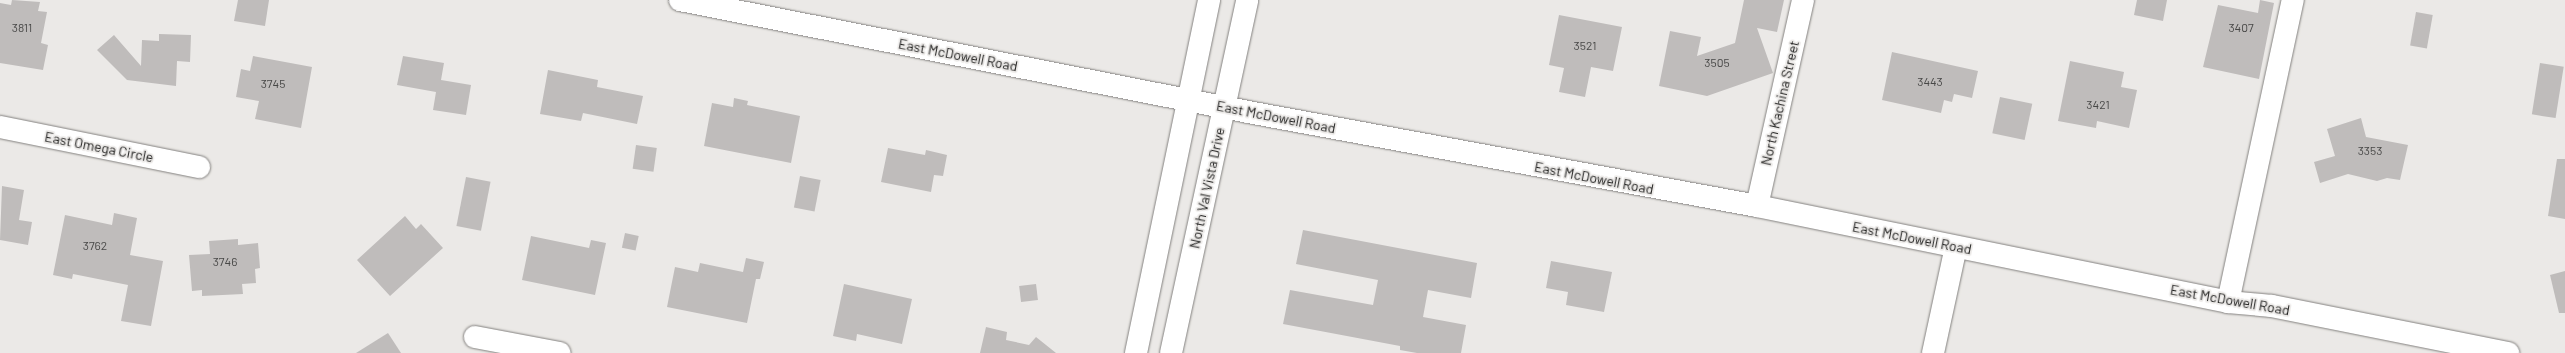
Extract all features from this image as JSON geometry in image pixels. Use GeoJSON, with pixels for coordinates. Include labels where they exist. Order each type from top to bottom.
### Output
{"type":"FeatureCollection","features":[{"type":"Feature","properties":{"kind":"main road","name":"East McDowell Road"},"geometry":{"type":"LineString","coordinates":[[680,0],[1224,108],[1757,206],[2228,302],[2272,306],[2508,353]]}},
{"type":"Feature","properties":{"kind":"main road"},"geometry":{"type":"LineString","coordinates":[[1136,353],[1208,0]]}},
{"type":"Feature","properties":{"kind":"main road","name":"North Val Vista Drive"},"geometry":{"type":"LineString","coordinates":[[1171,353],[1247,0]]}},
{"type":"Feature","properties":{"kind":"main road","name":"North Kachina Street"},"geometry":{"type":"LineString","coordinates":[[1757,206],[1803,0]]}},
{"type":"Feature","properties":{"kind":"main road"},"geometry":{"type":"LineString","coordinates":[[2228,302],[2293,0]]}},
{"type":"Feature","properties":{"kind":"main road","name":"East Omega Circle"},"geometry":{"type":"LineString","coordinates":[[0,127],[199,167]]}},
{"type":"Feature","properties":{"kind":"main road"},"geometry":{"type":"LineString","coordinates":[[1933,353],[1956,247]]}},
{"type":"Feature","properties":{"kind":"main road"},"geometry":{"type":"LineString","coordinates":[[475,337],[560,353]]}},
{"type":"Feature","properties":{"kind":"building"},"geometry":{"type":"Polygon","coordinates":[[[12,0],[40,2],[38,11],[47,12],[41,43],[48,45],[43,70],[0,63],[0,3],[11,5],[12,0]]]}},
{"type":"Feature","properties":{"kind":"building"},"geometry":{"type":"Polygon","coordinates":[[[238,0],[269,0],[265,26],[234,21],[238,0]]]}},
{"type":"Feature","properties":{"kind":"building"},"geometry":{"type":"Polygon","coordinates":[[[1744,0],[1784,0],[1777,32],[1757,28],[1773,73],[1707,96],[1659,86],[1670,31],[1701,37],[1697,56],[1735,43],[1744,0]]]}},
{"type":"Feature","properties":{"kind":"building"},"geometry":{"type":"Polygon","coordinates":[[[2137,0],[2167,0],[2163,21],[2134,15],[2137,0]]]}},
{"type":"Feature","properties":{"kind":"building"},"geometry":{"type":"Polygon","coordinates":[[[2260,0],[2274,3],[2259,79],[2203,67],[2218,5],[2258,13],[2260,0]]]}},
{"type":"Feature","properties":{"kind":"building"},"geometry":{"type":"Polygon","coordinates":[[[2416,12],[2433,15],[2427,48],[2410,45],[2416,12]]]}},
{"type":"Feature","properties":{"kind":"building"},"geometry":{"type":"Polygon","coordinates":[[[1559,15],[1622,27],[1613,71],[1591,67],[1585,97],[1559,92],[1564,68],[1549,65],[1559,15]]]}},
{"type":"Feature","properties":{"kind":"building"},"geometry":{"type":"Polygon","coordinates":[[[159,34],[191,35],[190,62],[177,61],[176,86],[127,80],[97,50],[114,35],[141,66],[142,40],[159,41],[159,34]]]}},
{"type":"Feature","properties":{"kind":"building"},"geometry":{"type":"Polygon","coordinates":[[[1892,52],[1978,71],[1972,98],[1954,94],[1952,102],[1944,100],[1941,113],[1882,100],[1892,52]]]}},
{"type":"Feature","properties":{"kind":"building"},"geometry":{"type":"Polygon","coordinates":[[[253,56],[312,67],[301,128],[255,119],[259,101],[236,97],[241,69],[250,71],[253,56]]]}},
{"type":"Feature","properties":{"kind":"building"},"geometry":{"type":"Polygon","coordinates":[[[403,56],[444,63],[441,80],[471,85],[466,115],[433,110],[436,92],[397,85],[403,56]]]}},
{"type":"Feature","properties":{"kind":"building"},"geometry":{"type":"Polygon","coordinates":[[[2070,61],[2124,72],[2121,87],[2137,90],[2129,128],[2097,121],[2096,128],[2058,121],[2070,61]]]}},
{"type":"Feature","properties":{"kind":"building"},"geometry":{"type":"Polygon","coordinates":[[[2540,63],[2564,67],[2556,118],[2532,114],[2540,63]]]}},
{"type":"Feature","properties":{"kind":"building"},"geometry":{"type":"Polygon","coordinates":[[[548,70],[598,80],[597,87],[643,96],[637,124],[583,113],[581,121],[540,114],[548,70]]]}},
{"type":"Feature","properties":{"kind":"building"},"geometry":{"type":"Polygon","coordinates":[[[2000,97],[2032,104],[2025,140],[1992,133],[2000,97]]]}},
{"type":"Feature","properties":{"kind":"building"},"geometry":{"type":"Polygon","coordinates":[[[734,98],[748,101],[747,105],[800,116],[791,163],[704,146],[712,103],[733,107],[734,98]]]}},
{"type":"Feature","properties":{"kind":"building"},"geometry":{"type":"Polygon","coordinates":[[[2361,118],[2366,137],[2408,145],[2400,180],[2387,178],[2377,181],[2348,174],[2320,183],[2314,162],[2335,156],[2327,129],[2361,118]]]}},
{"type":"Feature","properties":{"kind":"building"},"geometry":{"type":"Polygon","coordinates":[[[636,145],[657,148],[653,172],[633,169],[636,145]]]}},
{"type":"Feature","properties":{"kind":"building"},"geometry":{"type":"Polygon","coordinates":[[[888,148],[925,155],[926,150],[947,155],[943,176],[934,175],[931,192],[881,182],[888,148]]]}},
{"type":"Feature","properties":{"kind":"building"},"geometry":{"type":"Polygon","coordinates":[[[2557,159],[2565,159],[2565,219],[2548,216],[2557,159]]]}},
{"type":"Feature","properties":{"kind":"building"},"geometry":{"type":"Polygon","coordinates":[[[800,176],[821,180],[815,211],[794,207],[800,176]]]}},
{"type":"Feature","properties":{"kind":"building"},"geometry":{"type":"Polygon","coordinates":[[[466,177],[491,182],[481,231],[456,226],[466,177]]]}},
{"type":"Feature","properties":{"kind":"building"},"geometry":{"type":"Polygon","coordinates":[[[2,186],[24,190],[19,220],[32,222],[28,245],[0,240],[2,186]]]}},
{"type":"Feature","properties":{"kind":"building"},"geometry":{"type":"Polygon","coordinates":[[[114,213],[137,218],[130,255],[163,261],[151,326],[121,321],[128,285],[73,274],[72,279],[53,275],[65,215],[112,225],[114,213]]]}},
{"type":"Feature","properties":{"kind":"building"},"geometry":{"type":"Polygon","coordinates":[[[405,216],[416,229],[421,224],[443,248],[390,296],[357,260],[405,216]]]}},
{"type":"Feature","properties":{"kind":"building"},"geometry":{"type":"Polygon","coordinates":[[[1303,230],[1477,263],[1471,298],[1428,290],[1423,317],[1466,325],[1461,353],[1417,353],[1400,350],[1400,346],[1283,324],[1290,290],[1373,305],[1378,280],[1296,264],[1303,230]]]}},
{"type":"Feature","properties":{"kind":"building"},"geometry":{"type":"Polygon","coordinates":[[[625,233],[639,236],[636,251],[622,248],[625,233]]]}},
{"type":"Feature","properties":{"kind":"building"},"geometry":{"type":"Polygon","coordinates":[[[531,236],[589,248],[591,240],[606,243],[595,295],[522,280],[531,236]]]}},
{"type":"Feature","properties":{"kind":"building"},"geometry":{"type":"Polygon","coordinates":[[[238,239],[238,245],[258,243],[260,268],[255,269],[256,283],[242,284],[243,294],[202,296],[202,290],[192,291],[189,255],[210,254],[209,241],[238,239]]]}},
{"type":"Feature","properties":{"kind":"building"},"geometry":{"type":"Polygon","coordinates":[[[746,258],[764,262],[760,279],[756,279],[747,323],[667,307],[675,267],[698,272],[700,263],[743,272],[746,258]]]}},
{"type":"Feature","properties":{"kind":"building"},"geometry":{"type":"Polygon","coordinates":[[[1551,261],[1612,272],[1604,312],[1566,305],[1568,292],[1546,288],[1551,261]]]}},
{"type":"Feature","properties":{"kind":"building"},"geometry":{"type":"Polygon","coordinates":[[[2565,271],[2565,313],[2559,313],[2550,275],[2565,271]]]}},
{"type":"Feature","properties":{"kind":"building"},"geometry":{"type":"Polygon","coordinates":[[[844,284],[912,299],[902,344],[857,334],[856,341],[833,336],[844,284]]]}},
{"type":"Feature","properties":{"kind":"building"},"geometry":{"type":"Polygon","coordinates":[[[1036,284],[1038,300],[1021,302],[1019,286],[1036,284]]]}},
{"type":"Feature","properties":{"kind":"building"},"geometry":{"type":"Polygon","coordinates":[[[986,327],[1007,332],[1006,340],[1029,345],[1036,337],[1056,353],[980,353],[986,327]]]}},
{"type":"Feature","properties":{"kind":"building"},"geometry":{"type":"Polygon","coordinates":[[[388,333],[401,353],[356,353],[388,333]]]}}]}
